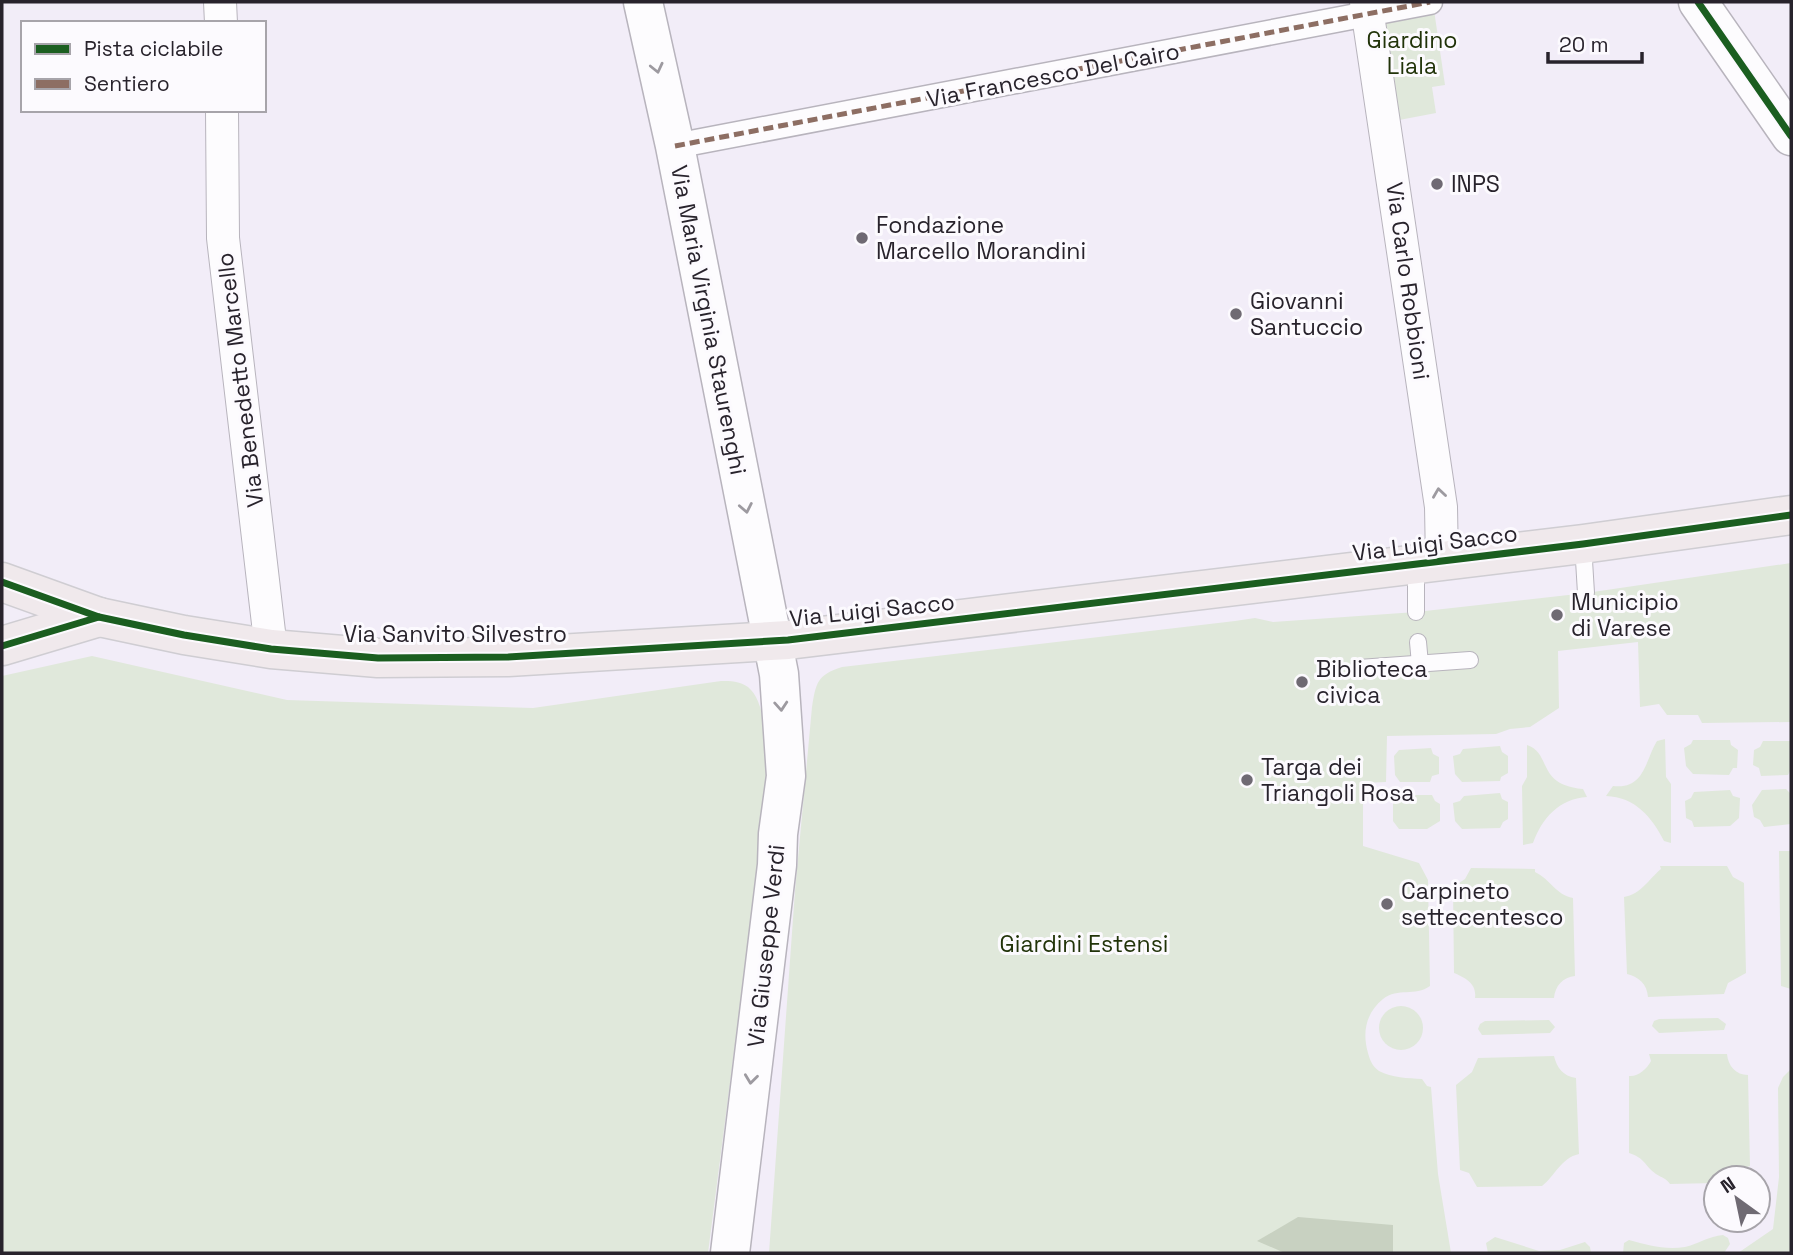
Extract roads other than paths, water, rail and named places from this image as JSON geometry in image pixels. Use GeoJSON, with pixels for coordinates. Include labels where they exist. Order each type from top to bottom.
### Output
{"type":"FeatureCollection","features":[{"type":"Feature","properties":{"kind":"main road","name":"Via Maria Virginia Staurenghi"},"geometry":{"type":"LineString","coordinates":[[643,2],[675,146],[771,639]]}},
{"type":"Feature","properties":{"kind":"main road"},"geometry":{"type":"LineString","coordinates":[[1695,2],[1791,136]]}},
{"type":"Feature","properties":{"kind":"main road","name":"Via Luigi Sacco"},"geometry":{"type":"LineString","coordinates":[[1433,560],[1791,508]]}},
{"type":"Feature","properties":{"kind":"main road","name":"Via Luigi Sacco"},"geometry":{"type":"LineString","coordinates":[[771,639],[811,637],[1583,544],[1791,515]]}},
{"type":"Feature","properties":{"kind":"main road"},"geometry":{"type":"LineString","coordinates":[[2,584],[10,610],[9,625],[2,638]]}},
{"type":"Feature","properties":{"kind":"main road","name":"Via Sanvito Silvestro"},"geometry":{"type":"LineString","coordinates":[[2,584],[99,617],[184,635],[271,649],[377,658],[508,657],[771,639]]}},
{"type":"Feature","properties":{"kind":"main road","name":"Via Sanvito Silvestro"},"geometry":{"type":"LineString","coordinates":[[2,646],[99,617]]}},
{"type":"Feature","properties":{"kind":"main road","name":"Via Giuseppe Verdi"},"geometry":{"type":"LineString","coordinates":[[730,1253],[778,866],[778,834],[786,776],[779,674],[771,639]]}},
{"type":"Feature","properties":{"kind":"street"},"geometry":{"type":"LineString","coordinates":[[220,2],[221,21]]}},
{"type":"Feature","properties":{"kind":"street","name":"Via Francesco Del Cairo"},"geometry":{"type":"LineString","coordinates":[[675,146],[1367,8],[1430,2]]}},
{"type":"Feature","properties":{"kind":"street","name":"Via Carlo Robbioni"},"geometry":{"type":"LineString","coordinates":[[1367,8],[1441,507],[1433,560]]}},
{"type":"Feature","properties":{"kind":"street","name":"Via Benedetto Marcello"},"geometry":{"type":"LineString","coordinates":[[222,112],[223,238],[271,649]]}},
{"type":"Feature","properties":{"kind":"lane"},"geometry":{"type":"LineString","coordinates":[[1695,2],[1791,143]]}},
{"type":"Feature","properties":{"kind":"lane"},"geometry":{"type":"LineString","coordinates":[[1583,544],[1586,593]]}},
{"type":"Feature","properties":{"kind":"lane"},"geometry":{"type":"LineString","coordinates":[[1416,612],[1433,560]]}},
{"type":"Feature","properties":{"kind":"lane"},"geometry":{"type":"LineString","coordinates":[[1418,642],[1420,664]]}},
{"type":"Feature","properties":{"kind":"lane"},"geometry":{"type":"LineString","coordinates":[[1359,668],[1470,660]]}},
{"type":"Feature","properties":{"kind":"place","name":"INPS"},"geometry":{"type":"Point","coordinates":[1437,184]}},
{"type":"Feature","properties":{"kind":"place","name":"Fondazione Marcello Morandini"},"geometry":{"type":"Point","coordinates":[862,238]}},
{"type":"Feature","properties":{"kind":"place","name":"Giovanni Santuccio"},"geometry":{"type":"Point","coordinates":[1236,314]}},
{"type":"Feature","properties":{"kind":"place","name":"Municipio di Varese"},"geometry":{"type":"Point","coordinates":[1557,615]}},
{"type":"Feature","properties":{"kind":"place","name":"Biblioteca civica"},"geometry":{"type":"Point","coordinates":[1302,682]}},
{"type":"Feature","properties":{"kind":"place","name":"Targa dei Triangoli Rosa"},"geometry":{"type":"Point","coordinates":[1247,780]}},
{"type":"Feature","properties":{"kind":"place","name":"Carpineto settecentesco"},"geometry":{"type":"Point","coordinates":[1387,904]}},
{"type":"Feature","properties":{"kind":"park label","name":"Giardino Liala"},"geometry":{"type":"Point","coordinates":[1412,53]}},
{"type":"Feature","properties":{"kind":"park label","name":"Giardini Estensi"},"geometry":{"type":"Point","coordinates":[1084,944]}}]}
